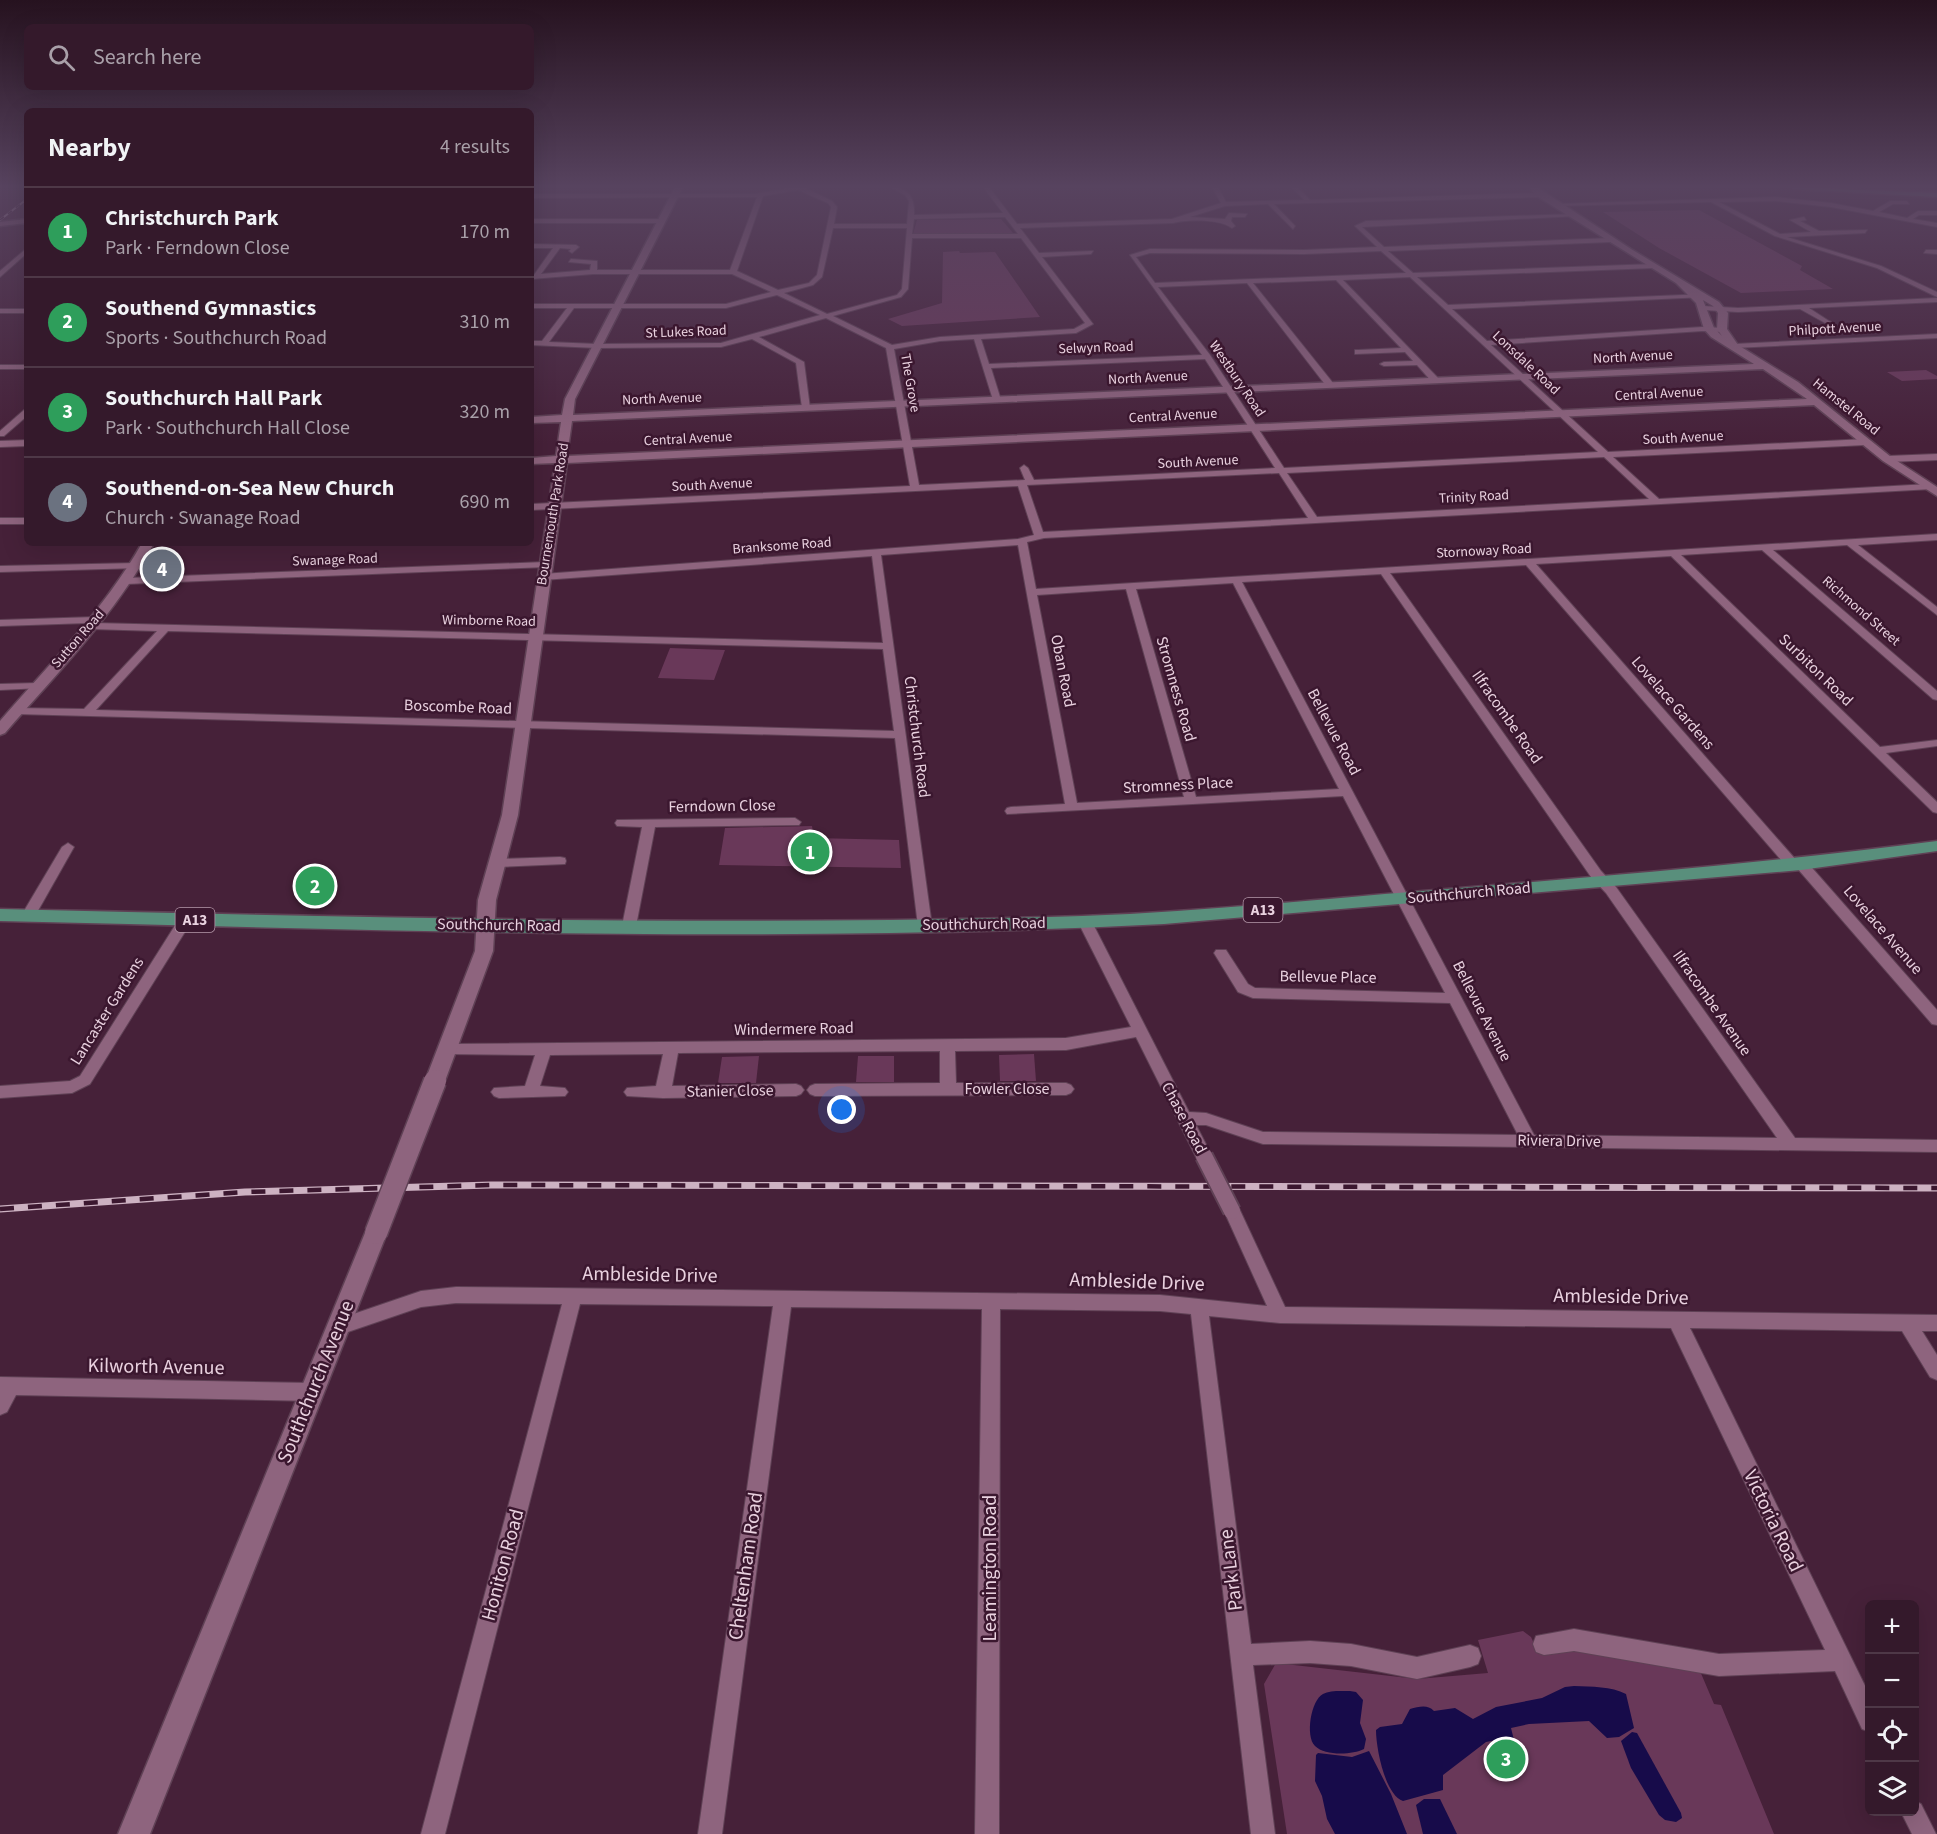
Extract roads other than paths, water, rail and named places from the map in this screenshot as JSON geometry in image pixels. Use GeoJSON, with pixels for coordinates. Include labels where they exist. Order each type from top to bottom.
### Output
{"type":"FeatureCollection","features":[{"type":"Feature","properties":{"kind":"main road","name":"Southchurch Road"},"geometry":{"type":"LineString","coordinates":[[0,915],[629,926],[925,926],[1085,922],[1404,899],[1797,865],[1937,846]]}},
{"type":"Feature","properties":{"kind":"street"},"geometry":{"type":"LineString","coordinates":[[534,276],[584,273]]}},
{"type":"Feature","properties":{"kind":"street","name":"Bournemouth Park Road"},"geometry":{"type":"LineString","coordinates":[[485,925],[487,900],[510,815],[553,506],[572,395],[635,273]]}},
{"type":"Feature","properties":{"kind":"street","name":"The Grove"},"geometry":{"type":"LineString","coordinates":[[734,273],[890,347],[915,489]]}},
{"type":"Feature","properties":{"kind":"street"},"geometry":{"type":"LineString","coordinates":[[534,306],[726,306],[811,284],[819,278],[820,273]]}},
{"type":"Feature","properties":{"kind":"street","name":"St Lukes Road"},"geometry":{"type":"LineString","coordinates":[[534,343],[597,346],[717,345],[886,301],[902,294],[905,289],[906,273]]}},
{"type":"Feature","properties":{"kind":"street"},"geometry":{"type":"LineString","coordinates":[[890,347],[932,340],[1068,331],[1087,327],[1088,321],[1051,273]]}},
{"type":"Feature","properties":{"kind":"street","name":"Westbury Road"},"geometry":{"type":"LineString","coordinates":[[1144,273],[1207,357],[1313,519]]}},
{"type":"Feature","properties":{"kind":"street","name":"Lonsdale Road"},"geometry":{"type":"LineString","coordinates":[[1409,273],[1656,501]]}},
{"type":"Feature","properties":{"kind":"street"},"geometry":{"type":"LineString","coordinates":[[1155,285],[1495,273]]}},
{"type":"Feature","properties":{"kind":"street"},"geometry":{"type":"LineString","coordinates":[[1664,273],[1721,310]]}},
{"type":"Feature","properties":{"kind":"street"},"geometry":{"type":"LineString","coordinates":[[1891,273],[1937,295]]}},
{"type":"Feature","properties":{"kind":"street"},"geometry":{"type":"LineString","coordinates":[[1339,279],[1436,381]]}},
{"type":"Feature","properties":{"kind":"street"},"geometry":{"type":"LineString","coordinates":[[1249,282],[1330,385]]}},
{"type":"Feature","properties":{"kind":"street"},"geometry":{"type":"LineString","coordinates":[[1447,307],[1699,295]]}},
{"type":"Feature","properties":{"kind":"street"},"geometry":{"type":"LineString","coordinates":[[1699,295],[1709,329]]}},
{"type":"Feature","properties":{"kind":"street"},"geometry":{"type":"LineString","coordinates":[[1702,308],[1721,310],[1937,300]]}},
{"type":"Feature","properties":{"kind":"street"},"geometry":{"type":"LineString","coordinates":[[1820,306],[1836,315]]}},
{"type":"Feature","properties":{"kind":"street"},"geometry":{"type":"LineString","coordinates":[[544,344],[571,307]]}},
{"type":"Feature","properties":{"kind":"street"},"geometry":{"type":"LineString","coordinates":[[1802,307],[1827,322]]}},
{"type":"Feature","properties":{"kind":"street","name":"Hamstel Road"},"geometry":{"type":"LineString","coordinates":[[1721,310],[1724,318],[1723,330],[1734,346]]}},
{"type":"Feature","properties":{"kind":"street"},"geometry":{"type":"LineString","coordinates":[[1,312],[24,311]]}},
{"type":"Feature","properties":{"kind":"street","name":"Hamstel Road"},"geometry":{"type":"LineString","coordinates":[[1709,329],[1716,337],[1766,366],[1817,402],[1887,459],[1933,490]]}},
{"type":"Feature","properties":{"kind":"street"},"geometry":{"type":"LineString","coordinates":[[1485,343],[1723,330]]}},
{"type":"Feature","properties":{"kind":"street","name":"Philpott Avenue"},"geometry":{"type":"LineString","coordinates":[[1734,346],[1937,336]]}},
{"type":"Feature","properties":{"kind":"street"},"geometry":{"type":"LineString","coordinates":[[754,337],[800,362],[806,408]]}},
{"type":"Feature","properties":{"kind":"street"},"geometry":{"type":"LineString","coordinates":[[976,337],[997,400]]}},
{"type":"Feature","properties":{"kind":"street"},"geometry":{"type":"LineString","coordinates":[[1358,352],[1405,350]]}},
{"type":"Feature","properties":{"kind":"street","name":"Selwyn Road"},"geometry":{"type":"LineString","coordinates":[[986,366],[1207,357]]}},
{"type":"Feature","properties":{"kind":"street"},"geometry":{"type":"LineString","coordinates":[[17,367],[24,362]]}},
{"type":"Feature","properties":{"kind":"street"},"geometry":{"type":"LineString","coordinates":[[1383,364],[1418,363]]}},
{"type":"Feature","properties":{"kind":"street","name":"North Avenue"},"geometry":{"type":"LineString","coordinates":[[534,420],[1766,366]]}},
{"type":"Feature","properties":{"kind":"street"},"geometry":{"type":"LineString","coordinates":[[0,367],[24,367]]}},
{"type":"Feature","properties":{"kind":"street","name":"Central Avenue"},"geometry":{"type":"LineString","coordinates":[[534,461],[1817,402]]}},
{"type":"Feature","properties":{"kind":"street"},"geometry":{"type":"LineString","coordinates":[[1,434],[24,415]]}},
{"type":"Feature","properties":{"kind":"street","name":"South Avenue"},"geometry":{"type":"LineString","coordinates":[[534,507],[1865,442]]}},
{"type":"Feature","properties":{"kind":"street"},"geometry":{"type":"LineString","coordinates":[[0,444],[24,443]]}},
{"type":"Feature","properties":{"kind":"street"},"geometry":{"type":"LineString","coordinates":[[1887,459],[1937,456]]}},
{"type":"Feature","properties":{"kind":"street"},"geometry":{"type":"LineString","coordinates":[[1024,468],[1039,535]]}},
{"type":"Feature","properties":{"kind":"street","name":"Trinity Road"},"geometry":{"type":"LineString","coordinates":[[1022,541],[1039,535],[1313,519],[1656,501],[1933,490]]}},
{"type":"Feature","properties":{"kind":"street"},"geometry":{"type":"LineString","coordinates":[[0,521],[24,521]]}},
{"type":"Feature","properties":{"kind":"street","name":"Stornoway Road"},"geometry":{"type":"LineString","coordinates":[[1032,592],[1936,538]]}},
{"type":"Feature","properties":{"kind":"street","name":"Branksome Road"},"geometry":{"type":"LineString","coordinates":[[544,571],[876,552],[1022,541]]}},
{"type":"Feature","properties":{"kind":"street","name":"Oban Road"},"geometry":{"type":"LineString","coordinates":[[1022,541],[1072,808]]}},
{"type":"Feature","properties":{"kind":"street"},"geometry":{"type":"LineString","coordinates":[[1849,542],[1937,612]]}},
{"type":"Feature","properties":{"kind":"street","name":"Sutton Road"},"geometry":{"type":"LineString","coordinates":[[0,730],[126,581],[146,546]]}},
{"type":"Feature","properties":{"kind":"street","name":"Richmond Street"},"geometry":{"type":"LineString","coordinates":[[1764,548],[1937,697]]}},
{"type":"Feature","properties":{"kind":"street","name":"Christchurch Road"},"geometry":{"type":"LineString","coordinates":[[876,552],[925,926]]}},
{"type":"Feature","properties":{"kind":"street","name":"Surbiton Road"},"geometry":{"type":"LineString","coordinates":[[1673,554],[1937,809]]}},
{"type":"Feature","properties":{"kind":"street","name":"Lovelace Gardens"},"geometry":{"type":"LineString","coordinates":[[1529,562],[1797,865]]}},
{"type":"Feature","properties":{"kind":"street"},"geometry":{"type":"LineString","coordinates":[[0,569],[136,566]]}},
{"type":"Feature","properties":{"kind":"street","name":"Swanage Road"},"geometry":{"type":"LineString","coordinates":[[126,581],[544,571]]}},
{"type":"Feature","properties":{"kind":"street","name":"Ilfracombe Road"},"geometry":{"type":"LineString","coordinates":[[1384,571],[1604,882]]}},
{"type":"Feature","properties":{"kind":"street","name":"Bellevue Road"},"geometry":{"type":"LineString","coordinates":[[1236,580],[1404,899]]}},
{"type":"Feature","properties":{"kind":"street","name":"Stromness Road"},"geometry":{"type":"LineString","coordinates":[[1130,586],[1191,801]]}},
{"type":"Feature","properties":{"kind":"street","name":"Wimborne Road"},"geometry":{"type":"LineString","coordinates":[[0,623],[92,623],[165,628],[888,646]]}},
{"type":"Feature","properties":{"kind":"street"},"geometry":{"type":"LineString","coordinates":[[87,713],[165,628]]}},
{"type":"Feature","properties":{"kind":"street"},"geometry":{"type":"LineString","coordinates":[[0,687],[37,686]]}},
{"type":"Feature","properties":{"kind":"street","name":"Boscombe Road"},"geometry":{"type":"LineString","coordinates":[[16,711],[900,735]]}},
{"type":"Feature","properties":{"kind":"street"},"geometry":{"type":"LineString","coordinates":[[1877,751],[1937,743]]}},
{"type":"Feature","properties":{"kind":"street","name":"Stromness Place"},"geometry":{"type":"LineString","coordinates":[[1011,811],[1347,792]]}},
{"type":"Feature","properties":{"kind":"street","name":"Ferndown Close"},"geometry":{"type":"LineString","coordinates":[[621,824],[795,822]]}},
{"type":"Feature","properties":{"kind":"street","name":"Ferndown Close"},"geometry":{"type":"LineString","coordinates":[[629,926],[649,824]]}},
{"type":"Feature","properties":{"kind":"street"},"geometry":{"type":"LineString","coordinates":[[28,916],[68,847]]}},
{"type":"Feature","properties":{"kind":"street"},"geometry":{"type":"LineString","coordinates":[[496,863],[560,861]]}},
{"type":"Feature","properties":{"kind":"street","name":"Lovelace Avenue"},"geometry":{"type":"LineString","coordinates":[[1797,865],[1937,1020]]}},
{"type":"Feature","properties":{"kind":"street","name":"Ilfracombe Avenue"},"geometry":{"type":"LineString","coordinates":[[1604,882],[1791,1145]]}},
{"type":"Feature","properties":{"kind":"street","name":"Bellevue Avenue"},"geometry":{"type":"LineString","coordinates":[[1404,899],[1529,1140]]}},
{"type":"Feature","properties":{"kind":"street","name":"Lancaster Gardens"},"geometry":{"type":"LineString","coordinates":[[0,1092],[72,1087],[85,1080],[186,920]]}},
{"type":"Feature","properties":{"kind":"street","name":"Chase Road"},"geometry":{"type":"LineString","coordinates":[[1085,922],[1232,1211],[1280,1315]]}},
{"type":"Feature","properties":{"kind":"street","name":"Southchurch Avenue"},"geometry":{"type":"LineString","coordinates":[[134,1834],[339,1327],[448,1050],[484,951],[485,925]]}},
{"type":"Feature","properties":{"kind":"street","name":"Bellevue Place"},"geometry":{"type":"LineString","coordinates":[[1221,952],[1243,987],[1253,993],[1455,998]]}},
{"type":"Feature","properties":{"kind":"street","name":"Windermere Road"},"geometry":{"type":"LineString","coordinates":[[448,1050],[1066,1044],[1139,1031]]}},
{"type":"Feature","properties":{"kind":"street","name":"Fowler Close"},"geometry":{"type":"LineString","coordinates":[[947,1046],[948,1089]]}},
{"type":"Feature","properties":{"kind":"street","name":"Stanier Close"},"geometry":{"type":"LineString","coordinates":[[663,1092],[671,1048]]}},
{"type":"Feature","properties":{"kind":"street"},"geometry":{"type":"LineString","coordinates":[[531,1092],[544,1049]]}},
{"type":"Feature","properties":{"kind":"street","name":"Fowler Close"},"geometry":{"type":"LineString","coordinates":[[815,1090],[1066,1089]]}},
{"type":"Feature","properties":{"kind":"street","name":"Stanier Close"},"geometry":{"type":"LineString","coordinates":[[632,1092],[796,1090]]}},
{"type":"Feature","properties":{"kind":"street"},"geometry":{"type":"LineString","coordinates":[[499,1092],[560,1092]]}},
{"type":"Feature","properties":{"kind":"street","name":"Riviera Drive"},"geometry":{"type":"LineString","coordinates":[[1184,1118],[1206,1119],[1263,1138],[1937,1146]]}},
{"type":"Feature","properties":{"kind":"street","name":"Ambleside Drive"},"geometry":{"type":"LineString","coordinates":[[339,1327],[431,1297],[1160,1303],[1280,1315],[1937,1323]]}},
{"type":"Feature","properties":{"kind":"street","name":"Honiton Road"},"geometry":{"type":"LineString","coordinates":[[433,1834],[573,1297]]}},
{"type":"Feature","properties":{"kind":"street","name":"Cheltenham Road"},"geometry":{"type":"LineString","coordinates":[[710,1834],[783,1299]]}},
{"type":"Feature","properties":{"kind":"street","name":"Leamington Road"},"geometry":{"type":"LineString","coordinates":[[987,1834],[991,1301]]}},
{"type":"Feature","properties":{"kind":"street","name":"Park Lane"},"geometry":{"type":"LineString","coordinates":[[1199,1306],[1263,1834]]}},
{"type":"Feature","properties":{"kind":"street","name":"Victoria Road"},"geometry":{"type":"LineString","coordinates":[[1677,1321],[1865,1713]]}},
{"type":"Feature","properties":{"kind":"street"},"geometry":{"type":"LineString","coordinates":[[1907,1323],[1937,1371]]}},
{"type":"Feature","properties":{"kind":"street"},"geometry":{"type":"LineString","coordinates":[[0,1406],[5,1387]]}},
{"type":"Feature","properties":{"kind":"street","name":"Kilworth Avenue"},"geometry":{"type":"LineString","coordinates":[[5,1387],[312,1392]]}},
{"type":"Feature","properties":{"kind":"street"},"geometry":{"type":"LineString","coordinates":[[1544,1644],[1574,1641],[1719,1665],[1840,1660]]}},
{"type":"Feature","properties":{"kind":"street"},"geometry":{"type":"LineString","coordinates":[[1241,1655],[1310,1652],[1351,1655],[1417,1668],[1470,1656]]}},
{"type":"Feature","properties":{"kind":"street"},"geometry":{"type":"LineString","coordinates":[[1915,1816],[1924,1834]]}},
{"type":"Feature","properties":{"kind":"railway"},"geometry":{"type":"LineString","coordinates":[[0,1209],[245,1192],[491,1185],[1937,1188]]}},
{"type":"Feature","properties":{"kind":"place","name":"Southend-on-Sea New Church"},"geometry":{"type":"Point","coordinates":[162,569]}},
{"type":"Feature","properties":{"kind":"place","name":"Christchurch Park"},"geometry":{"type":"Point","coordinates":[810,852]}},
{"type":"Feature","properties":{"kind":"place","name":"Southend Gymnastics"},"geometry":{"type":"Point","coordinates":[315,886]}},
{"type":"Feature","properties":{"kind":"place","name":"Southchurch Hall Park"},"geometry":{"type":"Point","coordinates":[1506,1759]}}]}
